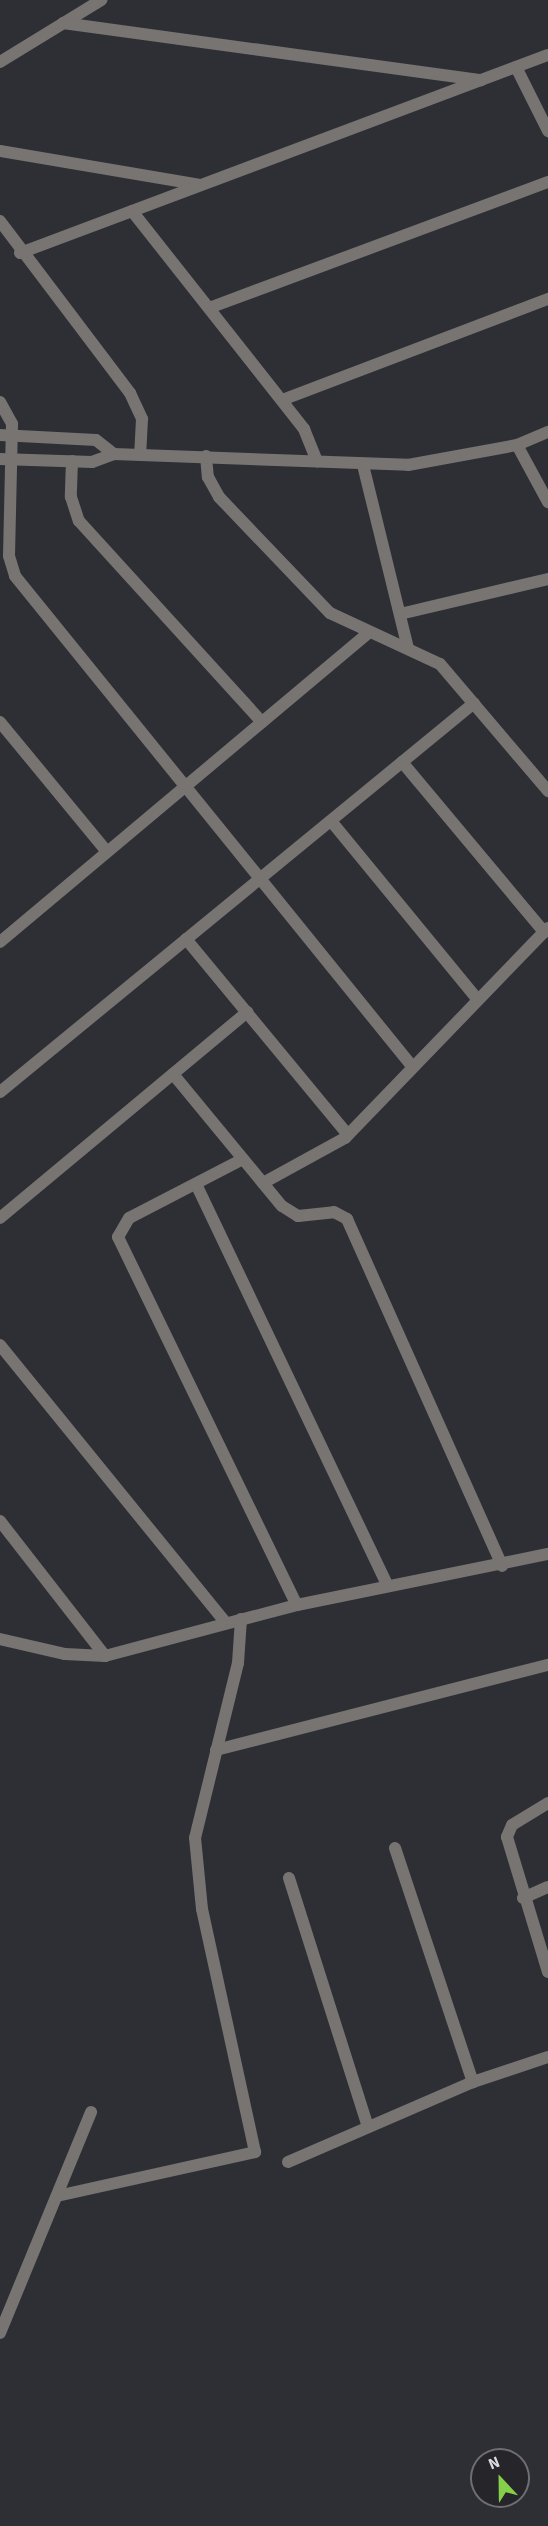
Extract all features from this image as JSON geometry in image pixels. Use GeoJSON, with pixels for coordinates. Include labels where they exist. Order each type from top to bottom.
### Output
{"type":"FeatureCollection","features":[{"type":"Feature","properties":{"kind":"street"},"geometry":{"type":"LineString","coordinates":[[0,62],[101,0]]}},
{"type":"Feature","properties":{"kind":"street"},"geometry":{"type":"LineString","coordinates":[[63,24],[483,80]]}},
{"type":"Feature","properties":{"kind":"street"},"geometry":{"type":"LineString","coordinates":[[20,253],[548,56]]}},
{"type":"Feature","properties":{"kind":"street"},"geometry":{"type":"LineString","coordinates":[[516,67],[548,131]]}},
{"type":"Feature","properties":{"kind":"street"},"geometry":{"type":"LineString","coordinates":[[0,151],[201,185]]}},
{"type":"Feature","properties":{"kind":"street"},"geometry":{"type":"LineString","coordinates":[[209,308],[548,182]]}},
{"type":"Feature","properties":{"kind":"street"},"geometry":{"type":"LineString","coordinates":[[132,212],[304,429],[317,461]]}},
{"type":"Feature","properties":{"kind":"street"},"geometry":{"type":"LineString","coordinates":[[0,221],[20,253],[130,393],[141,419],[140,455]]}},
{"type":"Feature","properties":{"kind":"street"},"geometry":{"type":"LineString","coordinates":[[282,400],[548,299]]}},
{"type":"Feature","properties":{"kind":"street"},"geometry":{"type":"LineString","coordinates":[[0,402],[10,417],[6,435],[5,459],[5,565],[411,1065]]}},
{"type":"Feature","properties":{"kind":"street"},"geometry":{"type":"LineString","coordinates":[[5,459],[72,462],[114,454],[408,465],[517,445],[548,432]]}},
{"type":"Feature","properties":{"kind":"street"},"geometry":{"type":"LineString","coordinates":[[6,435],[96,440],[114,454]]}},
{"type":"Feature","properties":{"kind":"street"},"geometry":{"type":"LineString","coordinates":[[517,445],[548,502]]}},
{"type":"Feature","properties":{"kind":"street"},"geometry":{"type":"LineString","coordinates":[[206,456],[208,477],[219,497],[330,614],[367,634],[408,648],[440,664],[548,790]]}},
{"type":"Feature","properties":{"kind":"street"},"geometry":{"type":"LineString","coordinates":[[72,462],[71,497],[79,521],[262,722]]}},
{"type":"Feature","properties":{"kind":"street"},"geometry":{"type":"LineString","coordinates":[[363,465],[408,648]]}},
{"type":"Feature","properties":{"kind":"street"},"geometry":{"type":"LineString","coordinates":[[400,614],[548,579]]}},
{"type":"Feature","properties":{"kind":"street"},"geometry":{"type":"LineString","coordinates":[[0,942],[367,634]]}},
{"type":"Feature","properties":{"kind":"street"},"geometry":{"type":"LineString","coordinates":[[0,1092],[474,703]]}},
{"type":"Feature","properties":{"kind":"street"},"geometry":{"type":"LineString","coordinates":[[0,722],[107,852]]}},
{"type":"Feature","properties":{"kind":"street"},"geometry":{"type":"LineString","coordinates":[[263,1183],[329,1151],[348,1135],[411,1065],[546,930],[402,762]]}},
{"type":"Feature","properties":{"kind":"street"},"geometry":{"type":"LineString","coordinates":[[331,820],[477,999]]}},
{"type":"Feature","properties":{"kind":"street"},"geometry":{"type":"LineString","coordinates":[[186,939],[348,1135]]}},
{"type":"Feature","properties":{"kind":"street"},"geometry":{"type":"LineString","coordinates":[[0,1218],[247,1012]]}},
{"type":"Feature","properties":{"kind":"street"},"geometry":{"type":"LineString","coordinates":[[173,1074],[263,1183],[290,1212],[342,1214],[347,1220],[502,1566]]}},
{"type":"Feature","properties":{"kind":"street"},"geometry":{"type":"LineString","coordinates":[[243,1159],[129,1218],[120,1226],[120,1248],[297,1605]]}},
{"type":"Feature","properties":{"kind":"street"},"geometry":{"type":"LineString","coordinates":[[196,1184],[388,1586]]}},
{"type":"Feature","properties":{"kind":"street"},"geometry":{"type":"LineString","coordinates":[[0,1346],[225,1622]]}},
{"type":"Feature","properties":{"kind":"street"},"geometry":{"type":"LineString","coordinates":[[0,1521],[105,1656]]}},
{"type":"Feature","properties":{"kind":"street"},"geometry":{"type":"LineString","coordinates":[[0,1639],[65,1654],[105,1656],[225,1622],[297,1605],[502,1566],[548,1554]]}},
{"type":"Feature","properties":{"kind":"street"},"geometry":{"type":"LineString","coordinates":[[57,2196],[255,2152],[202,1909],[195,1851],[216,1749],[238,1663],[241,1619]]}},
{"type":"Feature","properties":{"kind":"street"},"geometry":{"type":"LineString","coordinates":[[216,1749],[548,1665]]}},
{"type":"Feature","properties":{"kind":"street"},"geometry":{"type":"LineString","coordinates":[[547,1968],[523,1898],[507,1837],[512,1824],[548,1803]]}},
{"type":"Feature","properties":{"kind":"street"},"geometry":{"type":"LineString","coordinates":[[395,1848],[473,2082]]}},
{"type":"Feature","properties":{"kind":"street"},"geometry":{"type":"LineString","coordinates":[[289,1878],[368,2127]]}},
{"type":"Feature","properties":{"kind":"street"},"geometry":{"type":"LineString","coordinates":[[523,1898],[548,1887]]}},
{"type":"Feature","properties":{"kind":"street"},"geometry":{"type":"LineString","coordinates":[[288,2162],[473,2082],[548,2057]]}},
{"type":"Feature","properties":{"kind":"street"},"geometry":{"type":"LineString","coordinates":[[0,2333],[91,2112]]}}]}
